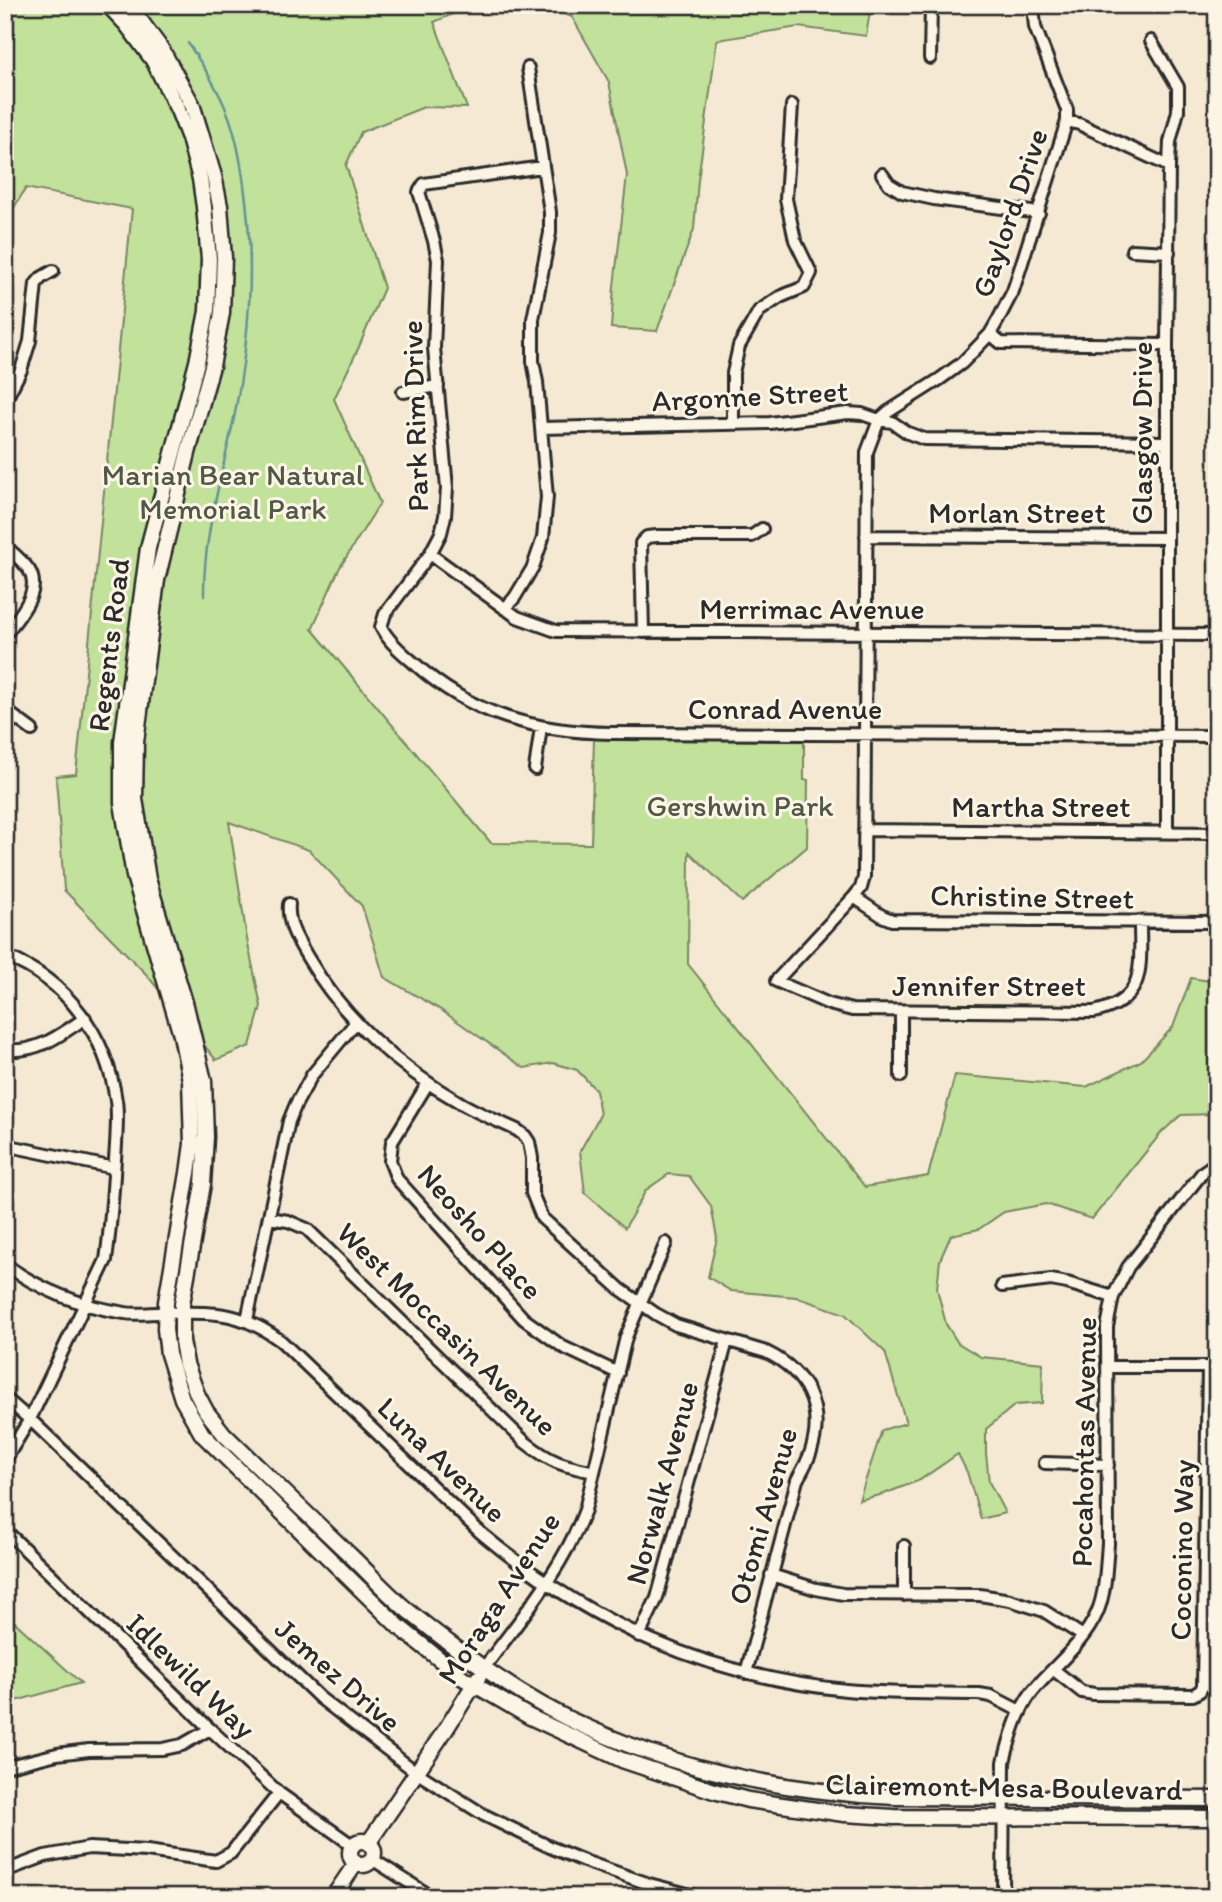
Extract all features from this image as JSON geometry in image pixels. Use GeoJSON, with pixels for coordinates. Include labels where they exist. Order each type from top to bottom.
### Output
{"type":"FeatureCollection","features":[{"type":"Feature","properties":{"kind":"main road","name":"Regents Road"},"geometry":{"type":"LineString","coordinates":[[108,5],[127,25],[153,61],[178,110],[189,138],[203,198],[209,259],[207,311],[197,362],[146,561],[122,742],[122,803],[134,876],[171,1000],[190,1080],[192,1144],[165,1313]]}},
{"type":"Feature","properties":{"kind":"main road","name":"Regents Road"},"geometry":{"type":"LineString","coordinates":[[129,5],[162,50],[192,104],[218,196],[224,258],[222,313],[212,366],[157,580],[136,742],[135,799],[146,868],[186,1006],[204,1080],[206,1138],[203,1184],[182,1313]]}},
{"type":"Feature","properties":{"kind":"main road","name":"Clairemont Mesa Boulevard"},"geometry":{"type":"LineString","coordinates":[[165,1313],[171,1365],[182,1399],[202,1434],[398,1626],[474,1685],[530,1717],[622,1760],[748,1800],[844,1814],[894,1816],[1217,1818]]}},
{"type":"Feature","properties":{"kind":"main road","name":"Clairemont Mesa Boulevard"},"geometry":{"type":"LineString","coordinates":[[182,1313],[182,1341],[186,1364],[206,1411],[224,1434],[410,1613],[484,1668],[538,1702],[585,1727],[628,1745],[730,1776],[846,1795],[1217,1799]]}},
{"type":"Feature","properties":{"kind":"main road","name":"Moraga Avenue"},"geometry":{"type":"LineString","coordinates":[[369,1842],[484,1668]]}},
{"type":"Feature","properties":{"kind":"main road"},"geometry":{"type":"LineString","coordinates":[[358,1841],[369,1842],[374,1852],[372,1860],[363,1865],[353,1861],[350,1853],[352,1846],[358,1841]]}},
{"type":"Feature","properties":{"kind":"main road"},"geometry":{"type":"LineString","coordinates":[[333,1897],[356,1863]]}},
{"type":"Feature","properties":{"kind":"street"},"geometry":{"type":"LineString","coordinates":[[930,58],[931,5]]}},
{"type":"Feature","properties":{"kind":"street","name":"Gaylord Drive"},"geometry":{"type":"LineString","coordinates":[[879,420],[904,400],[962,363],[990,334],[1013,291],[1068,121],[1067,110],[1035,27],[1033,5]]}},
{"type":"Feature","properties":{"kind":"street","name":"Glasgow Drive"},"geometry":{"type":"LineString","coordinates":[[1151,41],[1178,87],[1178,111],[1170,142],[1168,166],[1167,832]]}},
{"type":"Feature","properties":{"kind":"street"},"geometry":{"type":"LineString","coordinates":[[505,608],[533,568],[543,538],[547,497],[533,361],[533,319],[550,233],[550,212],[528,68]]}},
{"type":"Feature","properties":{"kind":"street"},"geometry":{"type":"LineString","coordinates":[[733,424],[733,373],[739,346],[759,311],[780,297],[804,287],[811,273],[795,240],[786,199],[792,105]]}},
{"type":"Feature","properties":{"kind":"street"},"geometry":{"type":"LineString","coordinates":[[1068,121],[1168,166]]}},
{"type":"Feature","properties":{"kind":"street","name":"Park Rim Drive"},"geometry":{"type":"LineString","coordinates":[[384,632],[381,627],[385,614],[430,554],[441,533],[445,516],[447,488],[434,348],[438,260],[419,192],[425,184],[542,167]]}},
{"type":"Feature","properties":{"kind":"street"},"geometry":{"type":"LineString","coordinates":[[882,174],[889,184],[902,192],[1039,213]]}},
{"type":"Feature","properties":{"kind":"street"},"geometry":{"type":"LineString","coordinates":[[1132,250],[1168,251]]}},
{"type":"Feature","properties":{"kind":"street"},"geometry":{"type":"LineString","coordinates":[[5,401],[30,341],[36,284],[53,271]]}},
{"type":"Feature","properties":{"kind":"street"},"geometry":{"type":"LineString","coordinates":[[990,334],[1001,343],[1167,345]]}},
{"type":"Feature","properties":{"kind":"street"},"geometry":{"type":"LineString","coordinates":[[403,392],[438,386]]}},
{"type":"Feature","properties":{"kind":"street","name":"Argonne Street"},"geometry":{"type":"LineString","coordinates":[[541,428],[770,423],[848,413],[892,422],[908,433],[924,439],[1167,442]]}},
{"type":"Feature","properties":{"kind":"street"},"geometry":{"type":"LineString","coordinates":[[854,897],[861,888],[864,877],[867,452],[879,420]]}},
{"type":"Feature","properties":{"kind":"street"},"geometry":{"type":"LineString","coordinates":[[643,632],[641,543],[647,537],[752,536],[762,529]]}},
{"type":"Feature","properties":{"kind":"street","name":"Morlan Street"},"geometry":{"type":"LineString","coordinates":[[866,536],[1167,538]]}},
{"type":"Feature","properties":{"kind":"street"},"geometry":{"type":"LineString","coordinates":[[5,546],[29,570],[34,583],[31,596],[5,635]]}},
{"type":"Feature","properties":{"kind":"street","name":"Merrimac Avenue"},"geometry":{"type":"LineString","coordinates":[[430,554],[517,617],[556,631],[1217,635]]}},
{"type":"Feature","properties":{"kind":"street","name":"Conrad Avenue"},"geometry":{"type":"LineString","coordinates":[[384,632],[421,669],[457,695],[499,716],[541,727],[602,733],[1217,736]]}},
{"type":"Feature","properties":{"kind":"street"},"geometry":{"type":"LineString","coordinates":[[5,710],[32,730]]}},
{"type":"Feature","properties":{"kind":"street"},"geometry":{"type":"LineString","coordinates":[[534,769],[541,727]]}},
{"type":"Feature","properties":{"kind":"street","name":"Martha Street"},"geometry":{"type":"LineString","coordinates":[[864,830],[1217,833]]}},
{"type":"Feature","properties":{"kind":"street","name":"Christine Street"},"geometry":{"type":"LineString","coordinates":[[854,897],[892,920],[1217,922]]}},
{"type":"Feature","properties":{"kind":"street","name":"Jennifer Street"},"geometry":{"type":"LineString","coordinates":[[854,897],[776,981],[829,1004],[852,1010],[1094,1012],[1110,1008],[1128,996],[1138,979],[1140,922]]}},
{"type":"Feature","properties":{"kind":"street"},"geometry":{"type":"LineString","coordinates":[[289,904],[288,915],[298,940],[319,977],[356,1022],[390,1054],[428,1083],[460,1103],[525,1136],[529,1142],[531,1158],[531,1193],[542,1217],[620,1289],[639,1303],[676,1325],[727,1340]]}},
{"type":"Feature","properties":{"kind":"street"},"geometry":{"type":"LineString","coordinates":[[5,956],[38,972],[69,998],[85,1018],[110,1069],[117,1103],[110,1237],[106,1260],[30,1419],[5,1460]]}},
{"type":"Feature","properties":{"kind":"street"},"geometry":{"type":"LineString","coordinates":[[901,1011],[901,1076]]}},
{"type":"Feature","properties":{"kind":"street"},"geometry":{"type":"LineString","coordinates":[[5,1050],[28,1050],[51,1041],[85,1018]]}},
{"type":"Feature","properties":{"kind":"street"},"geometry":{"type":"LineString","coordinates":[[247,1320],[289,1121],[312,1075],[356,1022]]}},
{"type":"Feature","properties":{"kind":"street","name":"Neosho Place"},"geometry":{"type":"LineString","coordinates":[[428,1083],[392,1142],[390,1161],[397,1179],[524,1319],[563,1347],[618,1373]]}},
{"type":"Feature","properties":{"kind":"street"},"geometry":{"type":"LineString","coordinates":[[5,1145],[114,1168]]}},
{"type":"Feature","properties":{"kind":"street","name":"Pocahontas Avenue"},"geometry":{"type":"LineString","coordinates":[[1003,1897],[1004,1762],[1020,1711],[1033,1692],[1083,1636],[1097,1611],[1105,1578],[1108,1544],[1107,1327],[1113,1297],[1128,1266],[1203,1172],[1213,1165],[1217,1166]]}},
{"type":"Feature","properties":{"kind":"street","name":"West Moccasin Avenue"},"geometry":{"type":"LineString","coordinates":[[269,1218],[288,1221],[307,1229],[525,1442],[546,1458],[561,1465],[594,1472]]}},
{"type":"Feature","properties":{"kind":"street","name":"Moraga Avenue"},"geometry":{"type":"LineString","coordinates":[[484,1668],[546,1582],[578,1530],[626,1337],[666,1242]]}},
{"type":"Feature","properties":{"kind":"street","name":"Luna Avenue"},"geometry":{"type":"LineString","coordinates":[[5,1264],[47,1289],[85,1304],[127,1314],[226,1314],[263,1327],[281,1340],[505,1553],[589,1610],[639,1636],[746,1673],[799,1684],[848,1690],[979,1694],[991,1696],[1020,1711]]}},
{"type":"Feature","properties":{"kind":"street"},"geometry":{"type":"LineString","coordinates":[[1002,1286],[1051,1280],[1113,1297]]}},
{"type":"Feature","properties":{"kind":"street","name":"Otomi Avenue"},"geometry":{"type":"LineString","coordinates":[[727,1340],[766,1352],[792,1368],[808,1388],[816,1423],[811,1451],[797,1480],[746,1673]]}},
{"type":"Feature","properties":{"kind":"street","name":"Norwalk Avenue"},"geometry":{"type":"LineString","coordinates":[[639,1636],[657,1598],[727,1340]]}},
{"type":"Feature","properties":{"kind":"street"},"geometry":{"type":"LineString","coordinates":[[1108,1367],[1214,1366]]}},
{"type":"Feature","properties":{"kind":"street","name":"Coconino Way"},"geometry":{"type":"LineString","coordinates":[[1054,1670],[1076,1689],[1094,1694],[1193,1695],[1200,1691],[1205,1678],[1214,1366]]}},
{"type":"Feature","properties":{"kind":"street","name":"Jemez Drive"},"geometry":{"type":"LineString","coordinates":[[5,1398],[320,1698],[416,1772],[484,1815],[550,1847],[649,1884],[699,1897]]}},
{"type":"Feature","properties":{"kind":"street"},"geometry":{"type":"LineString","coordinates":[[1045,1463],[1108,1465]]}},
{"type":"Feature","properties":{"kind":"street","name":"Idlewild Way"},"geometry":{"type":"LineString","coordinates":[[5,1530],[209,1729],[279,1793],[352,1846]]}},
{"type":"Feature","properties":{"kind":"street"},"geometry":{"type":"LineString","coordinates":[[904,1546],[904,1595]]}},
{"type":"Feature","properties":{"kind":"street"},"geometry":{"type":"LineString","coordinates":[[771,1575],[816,1590],[843,1594],[979,1595],[1010,1600],[1044,1611],[1083,1636]]}},
{"type":"Feature","properties":{"kind":"street"},"geometry":{"type":"LineString","coordinates":[[5,1767],[57,1754],[89,1750],[163,1749],[182,1745],[209,1729]]}},
{"type":"Feature","properties":{"kind":"street"},"geometry":{"type":"LineString","coordinates":[[5,1871],[45,1856],[89,1848],[147,1851],[216,1861],[231,1853],[279,1793]]}},
{"type":"Feature","properties":{"kind":"street"},"geometry":{"type":"LineString","coordinates":[[372,1860],[432,1897]]}},
{"type":"Feature","properties":{"kind":"green space"},"geometry":{"type":"Polygon","coordinates":[[[5,5],[474,5],[434,22],[467,108],[424,107],[361,132],[346,165],[384,288],[334,399],[380,503],[339,569],[312,629],[491,843],[591,844],[594,738],[804,741],[804,780],[808,780],[807,847],[742,902],[689,852],[688,964],[865,1187],[928,1176],[955,1075],[1086,1087],[1141,1061],[1173,1027],[1191,978],[1217,982],[1217,1114],[1181,1115],[1161,1133],[1092,1219],[1046,1204],[1004,1212],[979,1229],[951,1235],[940,1260],[937,1289],[946,1324],[958,1343],[981,1357],[1043,1363],[1042,1403],[1015,1405],[986,1429],[989,1482],[1005,1513],[981,1519],[967,1472],[958,1454],[920,1480],[859,1500],[882,1430],[906,1423],[885,1352],[845,1314],[796,1297],[731,1291],[708,1277],[717,1238],[711,1206],[689,1176],[669,1174],[646,1190],[625,1228],[585,1193],[580,1151],[600,1115],[596,1090],[577,1070],[553,1063],[524,1068],[441,1010],[384,977],[362,906],[309,850],[229,822],[247,939],[261,1006],[250,1046],[216,1060],[146,974],[64,890],[56,776],[76,774],[132,209],[26,188],[5,222],[5,5]]]}},
{"type":"Feature","properties":{"kind":"green space"},"geometry":{"type":"Polygon","coordinates":[[[543,5],[871,5],[866,36],[798,27],[717,40],[694,229],[657,331],[611,328],[627,175],[609,82],[572,17],[543,5]]]}},
{"type":"Feature","properties":{"kind":"green space"},"geometry":{"type":"Polygon","coordinates":[[[5,1613],[81,1683],[5,1704],[5,1613]]]}},
{"type":"Feature","properties":{"kind":"waterway"},"geometry":{"type":"LineString","coordinates":[[188,43],[216,88],[232,125],[243,176],[250,271],[244,356],[235,413],[210,526],[204,596]]}},
{"type":"Feature","properties":{"kind":"park label","name":"Marian Bear Natural Memorial Park"},"geometry":{"type":"Point","coordinates":[233,492]}},
{"type":"Feature","properties":{"kind":"park label","name":"Gershwin Park"},"geometry":{"type":"Point","coordinates":[740,806]}}]}
